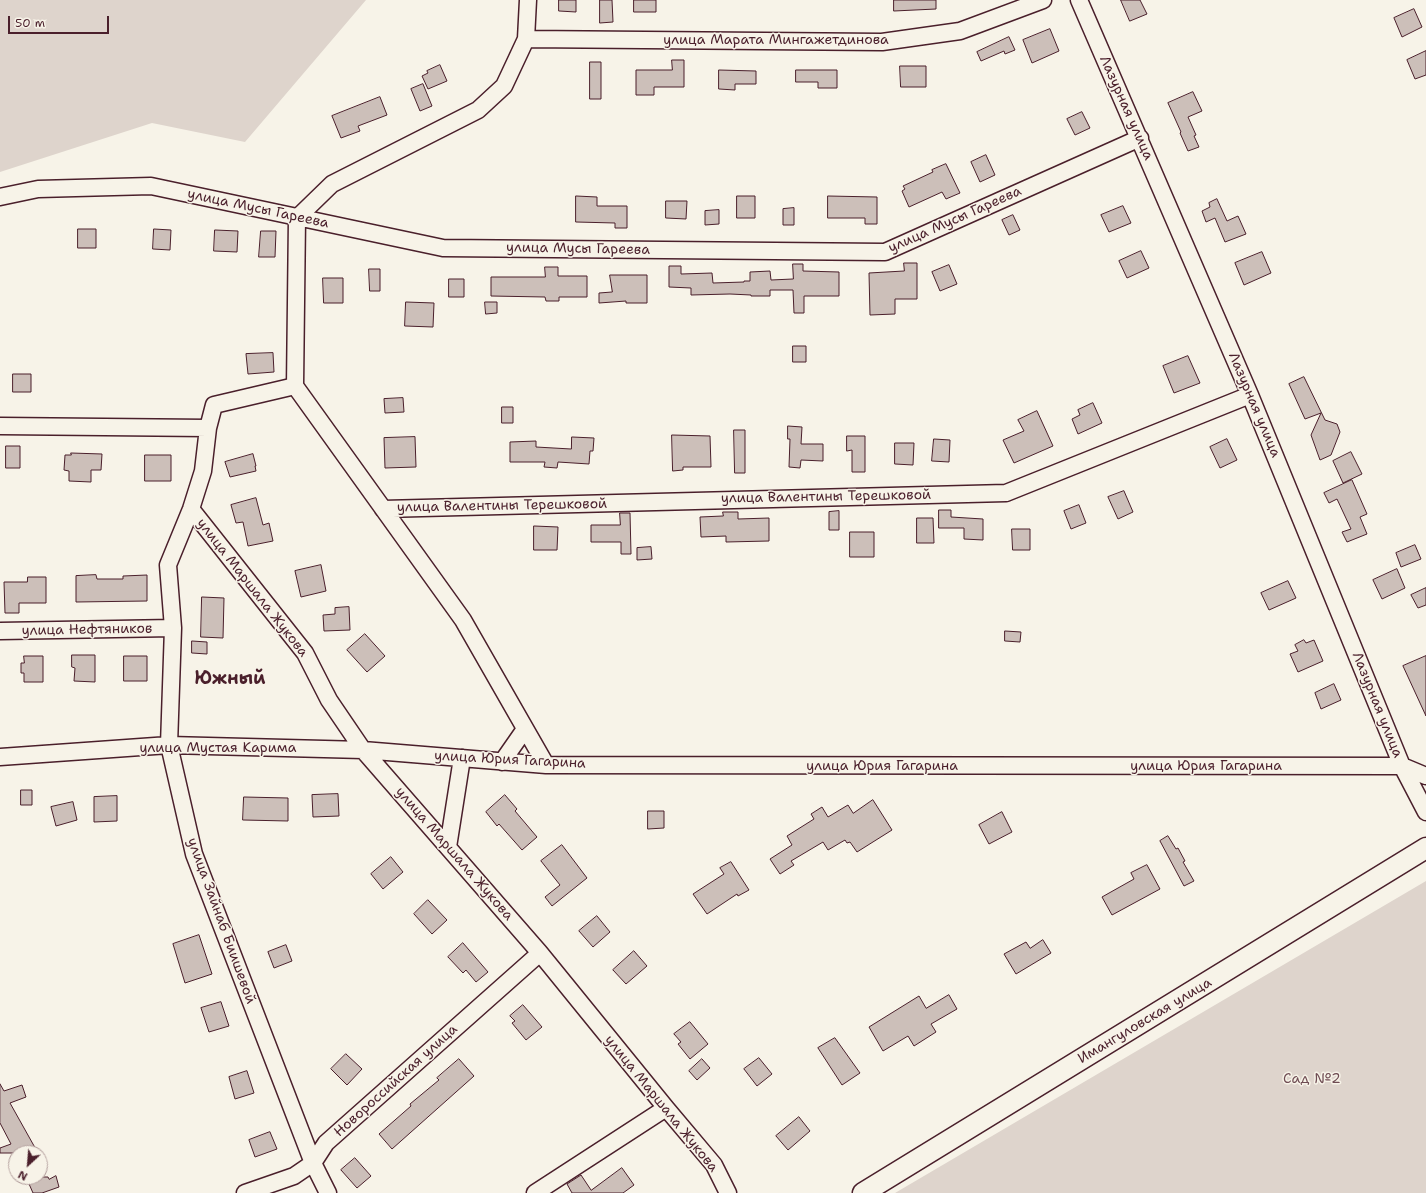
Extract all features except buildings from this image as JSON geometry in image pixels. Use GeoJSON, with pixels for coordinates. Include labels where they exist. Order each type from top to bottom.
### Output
{"type":"FeatureCollection","features":[{"type":"Feature","properties":{"kind":"street"},"geometry":{"type":"LineString","coordinates":[[528,0],[526,39],[504,86],[478,110],[332,184],[297,218],[295,386],[463,620],[546,765]]}},
{"type":"Feature","properties":{"kind":"street","name":"улица Марата Мингажетдинова"},"geometry":{"type":"LineString","coordinates":[[526,39],[882,42],[960,31],[1043,0]]}},
{"type":"Feature","properties":{"kind":"street","name":"Лазурная улица"},"geometry":{"type":"LineString","coordinates":[[1078,0],[1140,138],[1250,395],[1402,766],[1426,812]]}},
{"type":"Feature","properties":{"kind":"street","name":"улица Мусы Гареева"},"geometry":{"type":"LineString","coordinates":[[0,197],[38,189],[151,186],[444,248],[885,252],[1140,138]]}},
{"type":"Feature","properties":{"kind":"street","name":"улица Зайнаб Биишевой"},"geometry":{"type":"LineString","coordinates":[[295,386],[214,405],[208,428],[204,471],[191,509],[168,565],[173,628],[169,745],[194,854],[313,1163],[328,1193]]}},
{"type":"Feature","properties":{"kind":"street","name":"улица Валентины Терешковой"},"geometry":{"type":"LineString","coordinates":[[383,509],[1006,493],[1250,395]]}},
{"type":"Feature","properties":{"kind":"street"},"geometry":{"type":"LineString","coordinates":[[0,426],[208,428]]}},
{"type":"Feature","properties":{"kind":"street","name":"улица Маршала Жукова"},"geometry":{"type":"LineString","coordinates":[[191,509],[305,653],[329,700],[363,750],[540,953],[714,1165],[728,1193]]}},
{"type":"Feature","properties":{"kind":"street","name":"улица Нефтяников"},"geometry":{"type":"LineString","coordinates":[[0,631],[173,628]]}},
{"type":"Feature","properties":{"kind":"street"},"geometry":{"type":"LineString","coordinates":[[502,762],[525,729]]}},
{"type":"Feature","properties":{"kind":"street","name":"улица Мустая Карима"},"geometry":{"type":"LineString","coordinates":[[0,757],[169,745],[363,750]]}},
{"type":"Feature","properties":{"kind":"street","name":"улица Юрия Гагарина"},"geometry":{"type":"LineString","coordinates":[[363,750],[546,765],[1402,766]]}},
{"type":"Feature","properties":{"kind":"street"},"geometry":{"type":"LineString","coordinates":[[448,847],[462,758]]}},
{"type":"Feature","properties":{"kind":"street"},"geometry":{"type":"LineString","coordinates":[[1402,766],[1426,776]]}},
{"type":"Feature","properties":{"kind":"street","name":"Имангуловская улица"},"geometry":{"type":"LineString","coordinates":[[863,1193],[1426,848]]}},
{"type":"Feature","properties":{"kind":"street","name":"Новороссийская улица"},"geometry":{"type":"LineString","coordinates":[[245,1193],[294,1176],[313,1163],[326,1143],[540,953]]}},
{"type":"Feature","properties":{"kind":"street"},"geometry":{"type":"LineString","coordinates":[[534,1193],[666,1108]]}},
{"type":"Feature","properties":{"kind":"green space"},"geometry":{"type":"Polygon","coordinates":[[[0,0],[366,0],[245,142],[152,123],[0,172],[0,0]]]}},
{"type":"Feature","properties":{"kind":"green space","name":"Сад №2"},"geometry":{"type":"Polygon","coordinates":[[[1426,881],[1426,1193],[895,1193],[1426,881]]]}},
{"type":"Feature","properties":{"kind":"district","name":"Южный"},"geometry":{"type":"Point","coordinates":[230,679]}}]}
